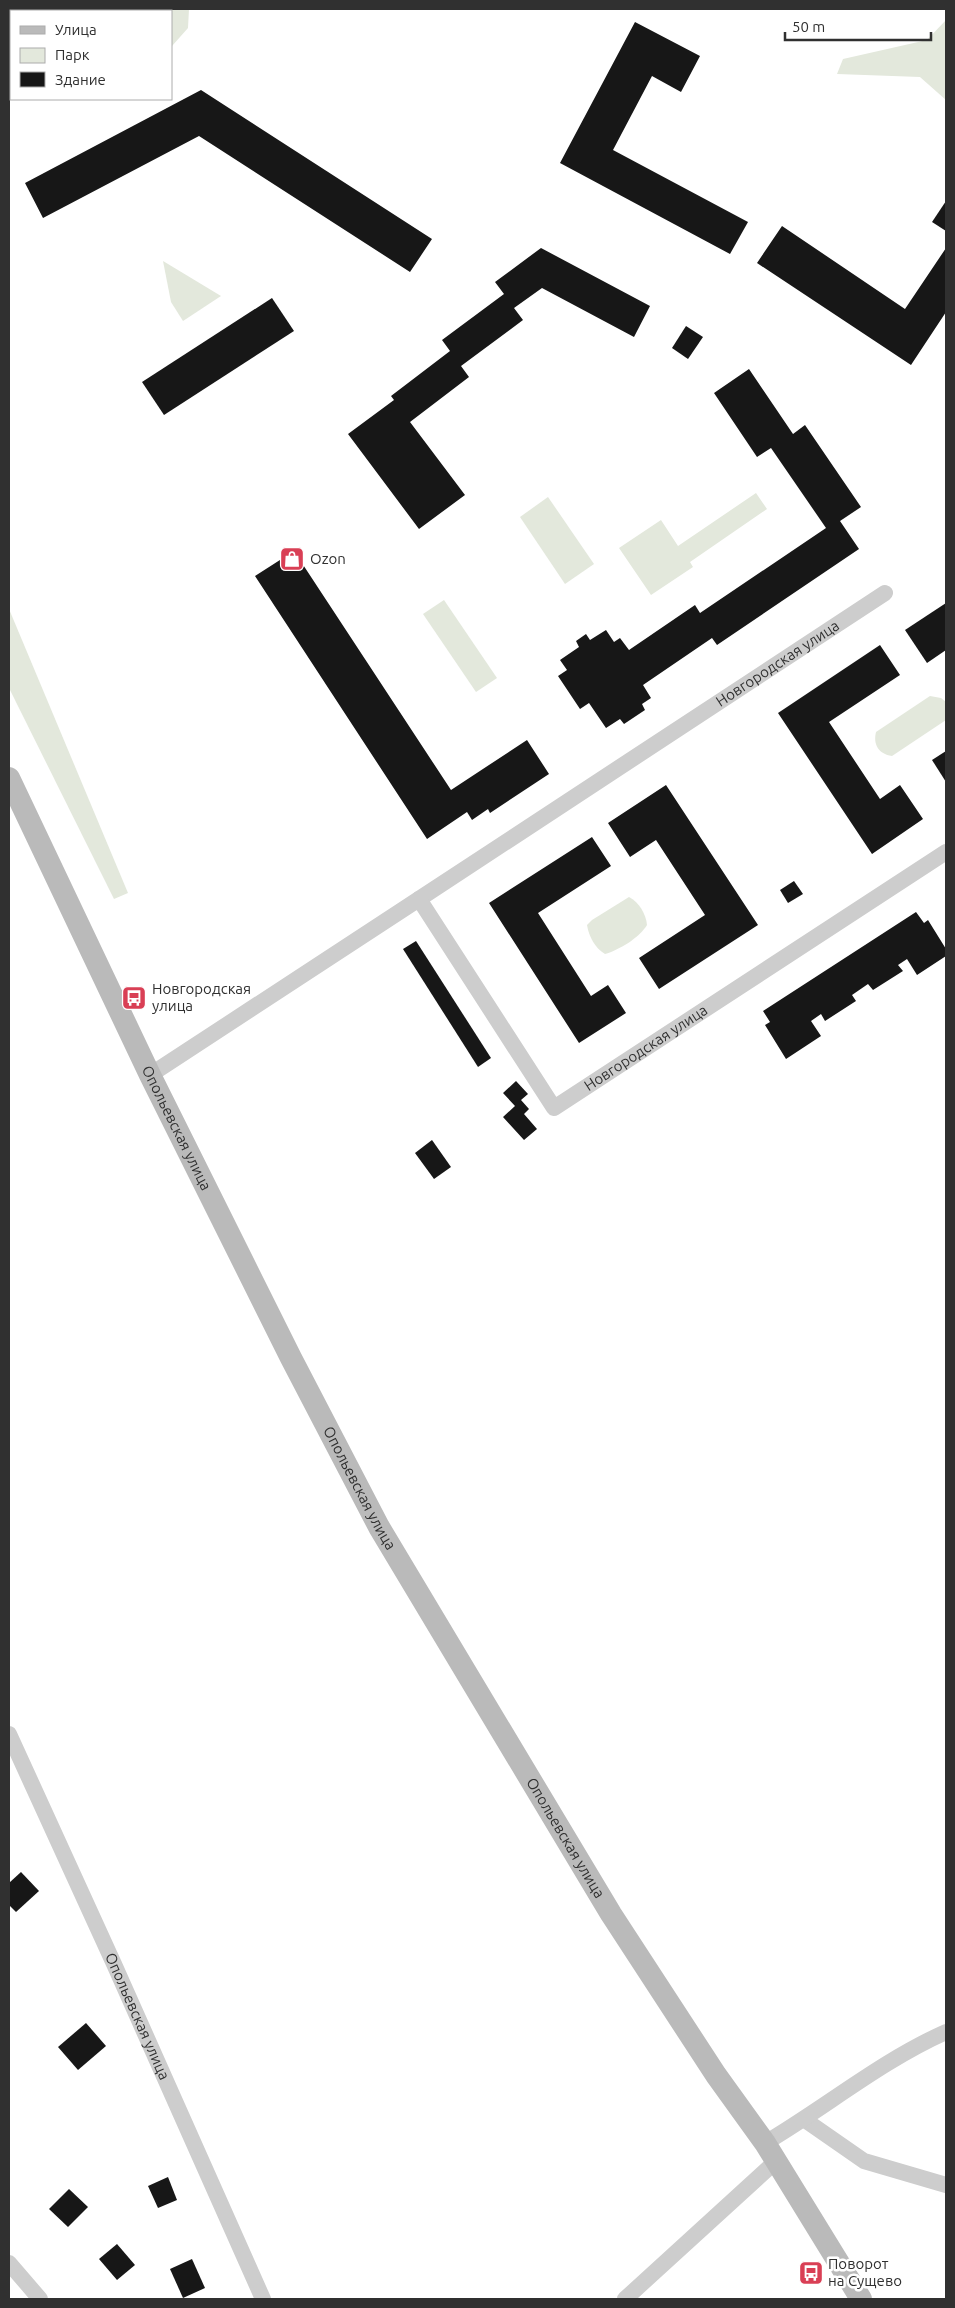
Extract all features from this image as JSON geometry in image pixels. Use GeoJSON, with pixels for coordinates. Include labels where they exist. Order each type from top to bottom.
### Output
{"type":"FeatureCollection","features":[{"type":"Feature","properties":{"kind":"street","name":"Новгородская улица"},"geometry":{"type":"LineString","coordinates":[[150,1075],[885,593]]}},
{"type":"Feature","properties":{"kind":"street","name":"Опольевская улица"},"geometry":{"type":"LineString","coordinates":[[9,778],[150,1075],[291,1358],[378,1527],[611,1914],[716,2075],[770,2152],[862,2299]]}},
{"type":"Feature","properties":{"kind":"street","name":"Новгородская улица"},"geometry":{"type":"LineString","coordinates":[[418,899],[554,1108],[946,852]]}},
{"type":"Feature","properties":{"kind":"street","name":"Опольевская улица"},"geometry":{"type":"LineString","coordinates":[[9,1734],[263,2299]]}},
{"type":"Feature","properties":{"kind":"street"},"geometry":{"type":"LineString","coordinates":[[625,2299],[770,2152],[805,2120],[883,2065],[946,2032]]}},
{"type":"Feature","properties":{"kind":"street"},"geometry":{"type":"LineString","coordinates":[[805,2120],[864,2161],[946,2185]]}},
{"type":"Feature","properties":{"kind":"street"},"geometry":{"type":"LineString","coordinates":[[9,2263],[40,2299]]}},
{"type":"Feature","properties":{"kind":"green space"},"geometry":{"type":"Polygon","coordinates":[[[189,9],[188,28],[172,46],[172,10],[120,10],[189,9]]]}},
{"type":"Feature","properties":{"kind":"green space"},"geometry":{"type":"Polygon","coordinates":[[[946,20],[946,100],[920,77],[837,74],[843,59],[927,40],[946,20]]]}},
{"type":"Feature","properties":{"kind":"green space"},"geometry":{"type":"Polygon","coordinates":[[[163,261],[221,296],[183,321],[171,302],[163,261]]]}},
{"type":"Feature","properties":{"kind":"green space"},"geometry":{"type":"Polygon","coordinates":[[[756,493],[767,509],[690,562],[693,567],[651,595],[619,548],[661,520],[678,546],[756,493]]]}},
{"type":"Feature","properties":{"kind":"green space"},"geometry":{"type":"Polygon","coordinates":[[[548,497],[594,564],[565,584],[520,517],[548,497]]]}},
{"type":"Feature","properties":{"kind":"green space"},"geometry":{"type":"Polygon","coordinates":[[[444,600],[497,678],[476,692],[423,614],[444,600]]]}},
{"type":"Feature","properties":{"kind":"green space"},"geometry":{"type":"Polygon","coordinates":[[[9,609],[128,893],[114,899],[9,688],[9,609]]]}},
{"type":"Feature","properties":{"kind":"green space"},"geometry":{"type":"Polygon","coordinates":[[[930,696],[941,698],[946,702],[946,720],[892,756],[880,751],[875,741],[876,732],[930,696]]]}},
{"type":"Feature","properties":{"kind":"green space"},"geometry":{"type":"Polygon","coordinates":[[[629,897],[641,909],[647,925],[628,943],[605,954],[593,942],[587,925],[629,897]]]}},
{"type":"Feature","properties":{"kind":"building"},"geometry":{"type":"Polygon","coordinates":[[[635,22],[700,56],[681,92],[652,76],[613,150],[748,222],[730,254],[560,163],[635,22]]]}},
{"type":"Feature","properties":{"kind":"building"},"geometry":{"type":"Polygon","coordinates":[[[201,90],[432,239],[410,272],[199,136],[43,218],[25,183],[201,90]]]}},
{"type":"Feature","properties":{"kind":"building"},"geometry":{"type":"Polygon","coordinates":[[[946,201],[946,231],[932,222],[946,201]]]}},
{"type":"Feature","properties":{"kind":"building"},"geometry":{"type":"Polygon","coordinates":[[[782,226],[905,309],[946,248],[946,312],[911,365],[757,263],[782,226]]]}},
{"type":"Feature","properties":{"kind":"building"},"geometry":{"type":"Polygon","coordinates":[[[541,248],[650,306],[634,337],[542,288],[514,308],[523,320],[461,366],[469,377],[410,422],[465,495],[419,529],[348,434],[394,400],[391,396],[450,351],[442,340],[504,294],[495,282],[541,248]]]}},
{"type":"Feature","properties":{"kind":"building"},"geometry":{"type":"Polygon","coordinates":[[[272,298],[294,331],[164,415],[142,382],[272,298]]]}},
{"type":"Feature","properties":{"kind":"building"},"geometry":{"type":"Polygon","coordinates":[[[686,326],[703,337],[688,359],[672,348],[686,326]]]}},
{"type":"Feature","properties":{"kind":"building"},"geometry":{"type":"Polygon","coordinates":[[[749,369],[793,434],[805,425],[861,507],[840,521],[859,549],[717,645],[712,638],[643,685],[651,698],[642,704],[645,710],[624,724],[620,719],[606,728],[589,703],[580,709],[558,676],[567,670],[560,660],[579,647],[576,641],[586,634],[590,640],[606,630],[614,642],[620,638],[629,650],[695,605],[700,613],[826,528],[771,448],[757,457],[714,393],[749,369]]]}},
{"type":"Feature","properties":{"kind":"building"},"geometry":{"type":"Polygon","coordinates":[[[294,551],[451,790],[527,740],[549,774],[490,813],[488,809],[472,820],[467,812],[427,839],[255,576],[294,551]]]}},
{"type":"Feature","properties":{"kind":"building"},"geometry":{"type":"Polygon","coordinates":[[[946,603],[946,650],[927,663],[905,630],[946,603]]]}},
{"type":"Feature","properties":{"kind":"building"},"geometry":{"type":"Polygon","coordinates":[[[880,645],[900,675],[829,722],[880,799],[900,785],[923,819],[872,854],[778,713],[880,645]]]}},
{"type":"Feature","properties":{"kind":"building"},"geometry":{"type":"Polygon","coordinates":[[[946,751],[946,782],[932,760],[946,751]]]}},
{"type":"Feature","properties":{"kind":"building"},"geometry":{"type":"Polygon","coordinates":[[[666,785],[758,925],[659,989],[639,958],[705,915],[656,840],[630,857],[608,823],[666,785]]]}},
{"type":"Feature","properties":{"kind":"building"},"geometry":{"type":"Polygon","coordinates":[[[592,837],[611,866],[538,913],[591,996],[608,985],[626,1013],[579,1043],[489,903],[592,837]]]}},
{"type":"Feature","properties":{"kind":"building"},"geometry":{"type":"Polygon","coordinates":[[[794,881],[803,894],[788,903],[780,890],[794,881]]]}},
{"type":"Feature","properties":{"kind":"building"},"geometry":{"type":"Polygon","coordinates":[[[916,912],[924,923],[928,920],[946,949],[946,956],[917,975],[907,959],[898,965],[903,971],[873,990],[868,984],[852,995],[856,1001],[825,1021],[821,1014],[811,1021],[821,1036],[786,1059],[765,1025],[770,1022],[763,1011],[916,912]]]}},
{"type":"Feature","properties":{"kind":"building"},"geometry":{"type":"Polygon","coordinates":[[[416,941],[491,1058],[478,1067],[403,949],[416,941]]]}},
{"type":"Feature","properties":{"kind":"building"},"geometry":{"type":"Polygon","coordinates":[[[516,1081],[528,1094],[521,1100],[529,1109],[524,1114],[537,1129],[524,1140],[503,1117],[515,1106],[503,1093],[516,1081]]]}},
{"type":"Feature","properties":{"kind":"building"},"geometry":{"type":"Polygon","coordinates":[[[432,1140],[451,1167],[434,1179],[415,1153],[432,1140]]]}},
{"type":"Feature","properties":{"kind":"building"},"geometry":{"type":"Polygon","coordinates":[[[21,1872],[39,1891],[16,1912],[9,1905],[9,1883],[21,1872]]]}},
{"type":"Feature","properties":{"kind":"building"},"geometry":{"type":"Polygon","coordinates":[[[86,2023],[106,2046],[78,2070],[58,2047],[86,2023]]]}},
{"type":"Feature","properties":{"kind":"building"},"geometry":{"type":"Polygon","coordinates":[[[168,2177],[177,2200],[158,2208],[148,2186],[168,2177]]]}},
{"type":"Feature","properties":{"kind":"building"},"geometry":{"type":"Polygon","coordinates":[[[69,2189],[88,2207],[68,2227],[49,2209],[69,2189]]]}},
{"type":"Feature","properties":{"kind":"building"},"geometry":{"type":"Polygon","coordinates":[[[117,2244],[135,2265],[117,2280],[99,2259],[117,2244]]]}},
{"type":"Feature","properties":{"kind":"building"},"geometry":{"type":"Polygon","coordinates":[[[192,2259],[205,2288],[183,2298],[170,2269],[192,2259]]]}},
{"type":"Feature","properties":{"kind":"place","name":"Ozon"},"geometry":{"type":"Point","coordinates":[292,559]}},
{"type":"Feature","properties":{"kind":"place","name":"Новгородская улица"},"geometry":{"type":"Point","coordinates":[134,998]}},
{"type":"Feature","properties":{"kind":"place","name":"Поворот на Сущево"},"geometry":{"type":"Point","coordinates":[811,2273]}}]}
